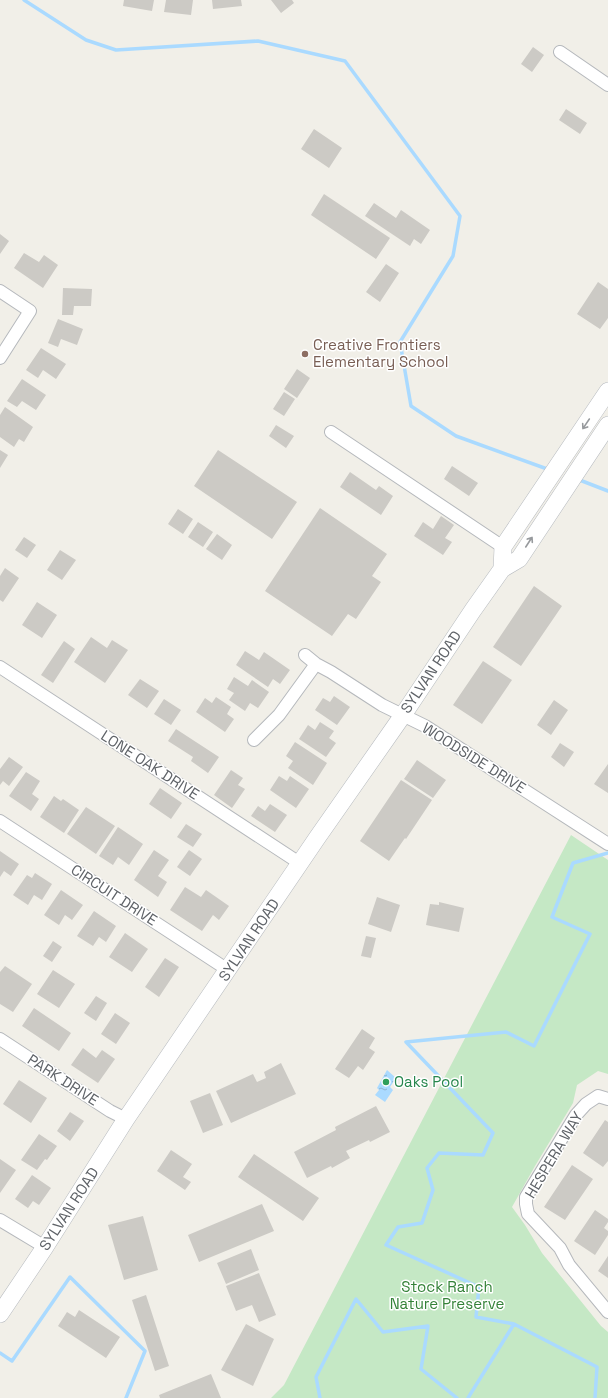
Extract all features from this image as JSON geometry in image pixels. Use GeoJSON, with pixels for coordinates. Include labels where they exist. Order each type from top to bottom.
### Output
{"type":"FeatureCollection","features":[{"type":"Feature","properties":{"kind":"main road"},"geometry":{"type":"LineString","coordinates":[[502,570],[503,547],[558,463],[608,391]]}},
{"type":"Feature","properties":{"kind":"main road","name":"SYLVAN ROAD"},"geometry":{"type":"LineString","coordinates":[[0,1314],[45,1247],[126,1119],[301,864],[317,838],[403,715],[473,610],[502,570],[519,558],[608,425]]}},
{"type":"Feature","properties":{"kind":"street"},"geometry":{"type":"LineString","coordinates":[[560,52],[608,85]]}},
{"type":"Feature","properties":{"kind":"street"},"geometry":{"type":"LineString","coordinates":[[0,292],[30,311],[0,358]]}},
{"type":"Feature","properties":{"kind":"street"},"geometry":{"type":"LineString","coordinates":[[331,432],[503,547]]}},
{"type":"Feature","properties":{"kind":"street","name":"WOODSIDE DRIVE"},"geometry":{"type":"LineString","coordinates":[[305,655],[316,664],[382,705],[425,726],[607,843]]}},
{"type":"Feature","properties":{"kind":"street"},"geometry":{"type":"LineString","coordinates":[[254,740],[279,716],[316,664]]}},
{"type":"Feature","properties":{"kind":"street","name":"LONE OAK DRIVE"},"geometry":{"type":"LineString","coordinates":[[0,667],[301,864]]}},
{"type":"Feature","properties":{"kind":"street","name":"CIRCUIT DRIVE"},"geometry":{"type":"LineString","coordinates":[[0,821],[228,970]]}},
{"type":"Feature","properties":{"kind":"street","name":"PARK DRIVE"},"geometry":{"type":"LineString","coordinates":[[0,1039],[126,1119]]}},
{"type":"Feature","properties":{"kind":"street","name":"HESPERA WAY"},"geometry":{"type":"LineString","coordinates":[[603,1097],[586,1104],[576,1115],[526,1197],[526,1204],[528,1214],[560,1248],[569,1265],[608,1312]]}},
{"type":"Feature","properties":{"kind":"street"},"geometry":{"type":"LineString","coordinates":[[0,1220],[45,1247]]}},
{"type":"Feature","properties":{"kind":"green space","name":"Stock Ranch Nature Preserve"},"geometry":{"type":"Polygon","coordinates":[[[571,835],[608,860],[608,1074],[598,1071],[577,1085],[573,1103],[512,1207],[542,1253],[601,1326],[608,1332],[608,1398],[271,1398],[284,1385],[571,835]]]}},
{"type":"Feature","properties":{"kind":"water","name":"Oaks Pool"},"geometry":{"type":"Polygon","coordinates":[[[387,1070],[396,1078],[390,1087],[393,1090],[385,1102],[375,1095],[379,1090],[377,1088],[387,1070]]]}},
{"type":"Feature","properties":{"kind":"building"},"geometry":{"type":"Polygon","coordinates":[[[124,0],[154,0],[152,11],[123,6],[124,0]]]}},
{"type":"Feature","properties":{"kind":"building"},"geometry":{"type":"Polygon","coordinates":[[[166,0],[193,0],[191,15],[164,12],[166,0]]]}},
{"type":"Feature","properties":{"kind":"building"},"geometry":{"type":"Polygon","coordinates":[[[212,0],[241,0],[242,6],[213,9],[212,0]]]}},
{"type":"Feature","properties":{"kind":"building"},"geometry":{"type":"Polygon","coordinates":[[[271,0],[292,0],[294,3],[281,13],[271,0]]]}},
{"type":"Feature","properties":{"kind":"building"},"geometry":{"type":"Polygon","coordinates":[[[533,47],[544,55],[532,72],[521,64],[533,47]]]}},
{"type":"Feature","properties":{"kind":"building"},"geometry":{"type":"Polygon","coordinates":[[[566,109],[587,123],[580,134],[559,120],[566,109]]]}},
{"type":"Feature","properties":{"kind":"building"},"geometry":{"type":"Polygon","coordinates":[[[314,129],[342,148],[329,168],[301,149],[314,129]]]}},
{"type":"Feature","properties":{"kind":"building"},"geometry":{"type":"Polygon","coordinates":[[[324,194],[390,238],[376,259],[311,215],[324,194]]]}},
{"type":"Feature","properties":{"kind":"building"},"geometry":{"type":"Polygon","coordinates":[[[374,203],[396,218],[401,210],[430,230],[421,244],[414,239],[410,246],[365,216],[374,203]]]}},
{"type":"Feature","properties":{"kind":"building"},"geometry":{"type":"Polygon","coordinates":[[[0,234],[9,241],[0,254],[0,234]]]}},
{"type":"Feature","properties":{"kind":"building"},"geometry":{"type":"Polygon","coordinates":[[[24,253],[39,262],[44,255],[58,265],[43,288],[14,268],[24,253]]]}},
{"type":"Feature","properties":{"kind":"building"},"geometry":{"type":"Polygon","coordinates":[[[386,264],[399,273],[380,302],[366,292],[386,264]]]}},
{"type":"Feature","properties":{"kind":"building"},"geometry":{"type":"Polygon","coordinates":[[[598,282],[608,289],[608,318],[600,329],[577,314],[598,282]]]}},
{"type":"Feature","properties":{"kind":"building"},"geometry":{"type":"Polygon","coordinates":[[[63,288],[92,289],[91,306],[74,306],[73,315],[62,315],[63,288]]]}},
{"type":"Feature","properties":{"kind":"building"},"geometry":{"type":"Polygon","coordinates":[[[58,319],[83,329],[77,345],[61,339],[58,347],[48,343],[58,319]]]}},
{"type":"Feature","properties":{"kind":"building"},"geometry":{"type":"Polygon","coordinates":[[[41,348],[66,364],[56,379],[43,370],[38,378],[26,370],[41,348]]]}},
{"type":"Feature","properties":{"kind":"building"},"geometry":{"type":"Polygon","coordinates":[[[297,369],[310,378],[297,398],[284,389],[297,369]]]}},
{"type":"Feature","properties":{"kind":"building"},"geometry":{"type":"Polygon","coordinates":[[[22,379],[46,395],[36,410],[22,401],[17,407],[7,401],[22,379]]]}},
{"type":"Feature","properties":{"kind":"building"},"geometry":{"type":"Polygon","coordinates":[[[284,392],[295,399],[284,416],[273,409],[284,392]]]}},
{"type":"Feature","properties":{"kind":"building"},"geometry":{"type":"Polygon","coordinates":[[[5,407],[33,427],[24,442],[19,439],[14,447],[0,437],[0,415],[5,407]]]}},
{"type":"Feature","properties":{"kind":"building"},"geometry":{"type":"Polygon","coordinates":[[[276,425],[294,436],[286,448],[269,436],[276,425]]]}},
{"type":"Feature","properties":{"kind":"building"},"geometry":{"type":"Polygon","coordinates":[[[0,450],[8,455],[0,468],[0,450]]]}},
{"type":"Feature","properties":{"kind":"building"},"geometry":{"type":"Polygon","coordinates":[[[218,450],[297,502],[272,539],[194,486],[218,450]]]}},
{"type":"Feature","properties":{"kind":"building"},"geometry":{"type":"Polygon","coordinates":[[[452,466],[478,483],[469,496],[444,479],[452,466]]]}},
{"type":"Feature","properties":{"kind":"building"},"geometry":{"type":"Polygon","coordinates":[[[350,472],[376,490],[379,486],[393,496],[381,515],[340,487],[350,472]]]}},
{"type":"Feature","properties":{"kind":"building"},"geometry":{"type":"Polygon","coordinates":[[[320,508],[387,554],[372,576],[381,582],[356,619],[348,614],[332,636],[265,591],[320,508]]]}},
{"type":"Feature","properties":{"kind":"building"},"geometry":{"type":"Polygon","coordinates":[[[178,509],[193,519],[183,534],[168,524],[178,509]]]}},
{"type":"Feature","properties":{"kind":"building"},"geometry":{"type":"Polygon","coordinates":[[[441,516],[454,525],[445,538],[452,542],[443,555],[414,536],[423,522],[433,529],[441,516]]]}},
{"type":"Feature","properties":{"kind":"building"},"geometry":{"type":"Polygon","coordinates":[[[198,522],[213,532],[203,547],[188,537],[198,522]]]}},
{"type":"Feature","properties":{"kind":"building"},"geometry":{"type":"Polygon","coordinates":[[[217,534],[232,545],[222,560],[206,549],[217,534]]]}},
{"type":"Feature","properties":{"kind":"building"},"geometry":{"type":"Polygon","coordinates":[[[24,537],[36,545],[27,558],[15,550],[24,537]]]}},
{"type":"Feature","properties":{"kind":"building"},"geometry":{"type":"Polygon","coordinates":[[[60,550],[76,560],[62,580],[47,570],[60,550]]]}},
{"type":"Feature","properties":{"kind":"building"},"geometry":{"type":"Polygon","coordinates":[[[5,568],[19,578],[3,602],[0,600],[0,576],[5,568]]]}},
{"type":"Feature","properties":{"kind":"building"},"geometry":{"type":"Polygon","coordinates":[[[534,586],[562,606],[521,666],[493,647],[534,586]]]}},
{"type":"Feature","properties":{"kind":"building"},"geometry":{"type":"Polygon","coordinates":[[[37,602],[57,615],[42,638],[22,625],[37,602]]]}},
{"type":"Feature","properties":{"kind":"building"},"geometry":{"type":"Polygon","coordinates":[[[91,637],[107,648],[112,640],[128,650],[105,683],[74,662],[91,637]]]}},
{"type":"Feature","properties":{"kind":"building"},"geometry":{"type":"Polygon","coordinates":[[[64,641],[75,649],[53,683],[41,675],[64,641]]]}},
{"type":"Feature","properties":{"kind":"building"},"geometry":{"type":"Polygon","coordinates":[[[245,651],[259,660],[264,652],[290,670],[280,684],[273,679],[268,687],[236,665],[245,651]]]}},
{"type":"Feature","properties":{"kind":"building"},"geometry":{"type":"Polygon","coordinates":[[[483,661],[512,680],[482,724],[453,705],[483,661]]]}},
{"type":"Feature","properties":{"kind":"building"},"geometry":{"type":"Polygon","coordinates":[[[234,677],[248,686],[252,680],[269,692],[258,708],[250,703],[245,711],[229,700],[234,693],[227,689],[234,677]]]}},
{"type":"Feature","properties":{"kind":"building"},"geometry":{"type":"Polygon","coordinates":[[[140,679],[159,691],[147,708],[128,695],[140,679]]]}},
{"type":"Feature","properties":{"kind":"building"},"geometry":{"type":"Polygon","coordinates":[[[334,696],[350,707],[337,725],[315,710],[323,698],[330,702],[334,696]]]}},
{"type":"Feature","properties":{"kind":"building"},"geometry":{"type":"Polygon","coordinates":[[[216,697],[231,707],[227,714],[234,719],[225,732],[196,712],[205,698],[212,703],[216,697]]]}},
{"type":"Feature","properties":{"kind":"building"},"geometry":{"type":"Polygon","coordinates":[[[164,699],[181,710],[171,725],[154,714],[164,699]]]}},
{"type":"Feature","properties":{"kind":"building"},"geometry":{"type":"Polygon","coordinates":[[[554,700],[568,710],[551,735],[537,725],[554,700]]]}},
{"type":"Feature","properties":{"kind":"building"},"geometry":{"type":"Polygon","coordinates":[[[320,722],[334,731],[329,738],[336,743],[326,757],[299,739],[308,725],[315,730],[320,722]]]}},
{"type":"Feature","properties":{"kind":"building"},"geometry":{"type":"Polygon","coordinates":[[[176,729],[219,757],[208,773],[191,761],[193,757],[168,741],[176,729]]]}},
{"type":"Feature","properties":{"kind":"building"},"geometry":{"type":"Polygon","coordinates":[[[295,742],[327,763],[313,785],[288,768],[293,761],[286,756],[295,742]]]}},
{"type":"Feature","properties":{"kind":"building"},"geometry":{"type":"Polygon","coordinates":[[[560,743],[574,752],[564,767],[551,757],[560,743]]]}},
{"type":"Feature","properties":{"kind":"building"},"geometry":{"type":"Polygon","coordinates":[[[9,757],[23,767],[9,786],[3,781],[0,785],[0,769],[9,757]]]}},
{"type":"Feature","properties":{"kind":"building"},"geometry":{"type":"Polygon","coordinates":[[[417,760],[446,780],[433,798],[404,779],[417,760]]]}},
{"type":"Feature","properties":{"kind":"building"},"geometry":{"type":"Polygon","coordinates":[[[608,764],[608,793],[594,784],[608,764]]]}},
{"type":"Feature","properties":{"kind":"building"},"geometry":{"type":"Polygon","coordinates":[[[231,770],[243,778],[238,785],[245,789],[232,808],[214,795],[231,770]]]}},
{"type":"Feature","properties":{"kind":"building"},"geometry":{"type":"Polygon","coordinates":[[[26,772],[40,781],[32,794],[39,799],[31,811],[9,796],[26,772]]]}},
{"type":"Feature","properties":{"kind":"building"},"geometry":{"type":"Polygon","coordinates":[[[279,776],[287,781],[290,776],[309,789],[296,808],[270,790],[279,776]]]}},
{"type":"Feature","properties":{"kind":"building"},"geometry":{"type":"Polygon","coordinates":[[[401,780],[432,800],[406,839],[405,838],[389,861],[360,841],[401,780]]]}},
{"type":"Feature","properties":{"kind":"building"},"geometry":{"type":"Polygon","coordinates":[[[160,788],[182,803],[171,819],[149,804],[160,788]]]}},
{"type":"Feature","properties":{"kind":"building"},"geometry":{"type":"Polygon","coordinates":[[[54,796],[61,801],[63,799],[79,810],[64,833],[40,817],[54,796]]]}},
{"type":"Feature","properties":{"kind":"building"},"geometry":{"type":"Polygon","coordinates":[[[270,804],[287,815],[275,832],[251,816],[258,806],[265,811],[270,804]]]}},
{"type":"Feature","properties":{"kind":"building"},"geometry":{"type":"Polygon","coordinates":[[[86,807],[115,826],[96,854],[67,834],[86,807]]]}},
{"type":"Feature","properties":{"kind":"building"},"geometry":{"type":"Polygon","coordinates":[[[186,824],[202,834],[193,847],[177,837],[186,824]]]}},
{"type":"Feature","properties":{"kind":"building"},"geometry":{"type":"Polygon","coordinates":[[[118,827],[143,844],[129,865],[118,857],[113,865],[99,856],[118,827]]]}},
{"type":"Feature","properties":{"kind":"building"},"geometry":{"type":"Polygon","coordinates":[[[154,850],[169,860],[158,876],[167,882],[158,897],[134,880],[154,850]]]}},
{"type":"Feature","properties":{"kind":"building"},"geometry":{"type":"Polygon","coordinates":[[[189,850],[202,859],[190,876],[177,867],[189,850]]]}},
{"type":"Feature","properties":{"kind":"building"},"geometry":{"type":"Polygon","coordinates":[[[0,851],[19,864],[11,876],[4,871],[0,877],[0,851]]]}},
{"type":"Feature","properties":{"kind":"building"},"geometry":{"type":"Polygon","coordinates":[[[35,873],[52,884],[42,900],[34,895],[28,905],[13,895],[27,875],[32,878],[35,873]]]}},
{"type":"Feature","properties":{"kind":"building"},"geometry":{"type":"Polygon","coordinates":[[[185,887],[201,897],[206,890],[229,906],[219,920],[213,915],[202,931],[170,910],[185,887]]]}},
{"type":"Feature","properties":{"kind":"building"},"geometry":{"type":"Polygon","coordinates":[[[61,890],[83,905],[72,920],[65,915],[59,925],[44,915],[61,890]]]}},
{"type":"Feature","properties":{"kind":"building"},"geometry":{"type":"Polygon","coordinates":[[[377,897],[400,905],[391,932],[368,924],[377,897]]]}},
{"type":"Feature","properties":{"kind":"building"},"geometry":{"type":"Polygon","coordinates":[[[439,902],[464,908],[459,932],[426,925],[430,904],[439,905],[439,902]]]}},
{"type":"Feature","properties":{"kind":"building"},"geometry":{"type":"Polygon","coordinates":[[[94,911],[116,926],[106,942],[99,937],[93,946],[77,936],[94,911]]]}},
{"type":"Feature","properties":{"kind":"building"},"geometry":{"type":"Polygon","coordinates":[[[125,933],[148,949],[132,972],[109,957],[125,933]]]}},
{"type":"Feature","properties":{"kind":"building"},"geometry":{"type":"Polygon","coordinates":[[[366,936],[376,938],[371,958],[361,956],[366,936]]]}},
{"type":"Feature","properties":{"kind":"building"},"geometry":{"type":"Polygon","coordinates":[[[53,941],[62,947],[52,962],[43,956],[53,941]]]}},
{"type":"Feature","properties":{"kind":"building"},"geometry":{"type":"Polygon","coordinates":[[[165,958],[179,967],[159,997],[145,987],[165,958]]]}},
{"type":"Feature","properties":{"kind":"building"},"geometry":{"type":"Polygon","coordinates":[[[5,966],[32,984],[13,1012],[0,1004],[0,972],[5,966]]]}},
{"type":"Feature","properties":{"kind":"building"},"geometry":{"type":"Polygon","coordinates":[[[53,970],[75,984],[59,1008],[37,994],[53,970]]]}},
{"type":"Feature","properties":{"kind":"building"},"geometry":{"type":"Polygon","coordinates":[[[96,996],[107,1003],[96,1021],[84,1013],[96,996]]]}},
{"type":"Feature","properties":{"kind":"building"},"geometry":{"type":"Polygon","coordinates":[[[34,1008],[71,1033],[59,1051],[22,1026],[34,1008]]]}},
{"type":"Feature","properties":{"kind":"building"},"geometry":{"type":"Polygon","coordinates":[[[115,1013],[130,1023],[116,1044],[101,1034],[115,1013]]]}},
{"type":"Feature","properties":{"kind":"building"},"geometry":{"type":"Polygon","coordinates":[[[362,1029],[375,1038],[369,1048],[375,1052],[363,1070],[358,1066],[349,1078],[335,1069],[362,1029]]]}},
{"type":"Feature","properties":{"kind":"building"},"geometry":{"type":"Polygon","coordinates":[[[83,1048],[96,1058],[102,1050],[115,1059],[98,1083],[71,1065],[83,1048]]]}},
{"type":"Feature","properties":{"kind":"building"},"geometry":{"type":"Polygon","coordinates":[[[281,1063],[296,1094],[231,1123],[216,1091],[253,1074],[257,1082],[266,1078],[264,1072],[281,1063]]]}},
{"type":"Feature","properties":{"kind":"building"},"geometry":{"type":"Polygon","coordinates":[[[19,1080],[47,1098],[31,1123],[3,1104],[19,1080]]]}},
{"type":"Feature","properties":{"kind":"building"},"geometry":{"type":"Polygon","coordinates":[[[210,1093],[223,1125],[203,1133],[190,1101],[210,1093]]]}},
{"type":"Feature","properties":{"kind":"building"},"geometry":{"type":"Polygon","coordinates":[[[376,1106],[390,1132],[370,1142],[369,1140],[346,1151],[350,1158],[332,1168],[331,1166],[307,1178],[294,1152],[336,1130],[335,1127],[376,1106]]]}},
{"type":"Feature","properties":{"kind":"building"},"geometry":{"type":"Polygon","coordinates":[[[70,1112],[84,1121],[70,1141],[57,1131],[70,1112]]]}},
{"type":"Feature","properties":{"kind":"building"},"geometry":{"type":"Polygon","coordinates":[[[605,1120],[608,1122],[608,1161],[603,1167],[583,1153],[605,1120]]]}},
{"type":"Feature","properties":{"kind":"building"},"geometry":{"type":"Polygon","coordinates":[[[39,1134],[57,1146],[47,1160],[45,1159],[37,1170],[21,1160],[39,1134]]]}},
{"type":"Feature","properties":{"kind":"building"},"geometry":{"type":"Polygon","coordinates":[[[171,1150],[192,1164],[183,1177],[191,1182],[185,1190],[157,1171],[171,1150]]]}},
{"type":"Feature","properties":{"kind":"building"},"geometry":{"type":"Polygon","coordinates":[[[254,1154],[319,1198],[303,1221],[238,1177],[254,1154]]]}},
{"type":"Feature","properties":{"kind":"building"},"geometry":{"type":"Polygon","coordinates":[[[0,1159],[16,1170],[0,1193],[0,1159]]]}},
{"type":"Feature","properties":{"kind":"building"},"geometry":{"type":"Polygon","coordinates":[[[572,1165],[593,1179],[565,1220],[544,1207],[572,1165]]]}},
{"type":"Feature","properties":{"kind":"building"},"geometry":{"type":"Polygon","coordinates":[[[32,1175],[51,1188],[39,1205],[33,1201],[28,1208],[15,1199],[32,1175]]]}},
{"type":"Feature","properties":{"kind":"building"},"geometry":{"type":"Polygon","coordinates":[[[262,1204],[274,1231],[199,1262],[188,1235],[262,1204]]]}},
{"type":"Feature","properties":{"kind":"building"},"geometry":{"type":"Polygon","coordinates":[[[595,1210],[608,1219],[608,1222],[604,1228],[608,1231],[608,1235],[595,1255],[574,1241],[595,1210]]]}},
{"type":"Feature","properties":{"kind":"building"},"geometry":{"type":"Polygon","coordinates":[[[143,1216],[158,1270],[124,1280],[108,1225],[143,1216]]]}},
{"type":"Feature","properties":{"kind":"building"},"geometry":{"type":"Polygon","coordinates":[[[251,1249],[259,1270],[226,1284],[217,1263],[251,1249]]]}},
{"type":"Feature","properties":{"kind":"building"},"geometry":{"type":"Polygon","coordinates":[[[608,1256],[608,1278],[598,1271],[608,1256]]]}},
{"type":"Feature","properties":{"kind":"building"},"geometry":{"type":"Polygon","coordinates":[[[259,1273],[276,1315],[259,1322],[252,1305],[236,1311],[226,1286],[259,1273]]]}},
{"type":"Feature","properties":{"kind":"building"},"geometry":{"type":"Polygon","coordinates":[[[146,1295],[169,1366],[155,1371],[132,1300],[146,1295]]]}},
{"type":"Feature","properties":{"kind":"building"},"geometry":{"type":"Polygon","coordinates":[[[79,1310],[120,1337],[106,1358],[58,1326],[67,1312],[75,1317],[79,1310]]]}},
{"type":"Feature","properties":{"kind":"building"},"geometry":{"type":"Polygon","coordinates":[[[246,1324],[274,1339],[253,1386],[221,1370],[246,1324]]]}},
{"type":"Feature","properties":{"kind":"building"},"geometry":{"type":"Polygon","coordinates":[[[211,1374],[221,1398],[160,1398],[159,1395],[211,1374]]]}},
{"type":"Feature","properties":{"kind":"waterway"},"geometry":{"type":"LineString","coordinates":[[24,0],[86,40],[116,50],[258,41],[345,61],[460,216],[453,256],[400,342],[411,406],[456,436],[550,470]]}},
{"type":"Feature","properties":{"kind":"waterway"},"geometry":{"type":"LineString","coordinates":[[577,479],[608,491]]}},
{"type":"Feature","properties":{"kind":"waterway"},"geometry":{"type":"LineString","coordinates":[[595,1398],[597,1367],[514,1324],[476,1317],[479,1287],[386,1245],[398,1227],[422,1223],[433,1190],[427,1168],[439,1153],[483,1155],[493,1133],[406,1042],[506,1032],[534,1046],[590,934],[552,917],[573,863],[608,853]]}},
{"type":"Feature","properties":{"kind":"waterway"},"geometry":{"type":"LineString","coordinates":[[0,1353],[12,1361],[70,1277],[145,1351],[126,1398]]}},
{"type":"Feature","properties":{"kind":"waterway"},"geometry":{"type":"LineString","coordinates":[[320,1398],[316,1377],[356,1299],[383,1332],[428,1326],[421,1369],[457,1398]]}},
{"type":"Feature","properties":{"kind":"waterway"},"geometry":{"type":"LineString","coordinates":[[468,1398],[514,1324]]}},
{"type":"Feature","properties":{"kind":"place","name":"Creative Frontiers Elementary School"},"geometry":{"type":"Point","coordinates":[305,354]}},
{"type":"Feature","properties":{"kind":"place","name":"Oaks Pool"},"geometry":{"type":"Point","coordinates":[386,1082]}}]}
